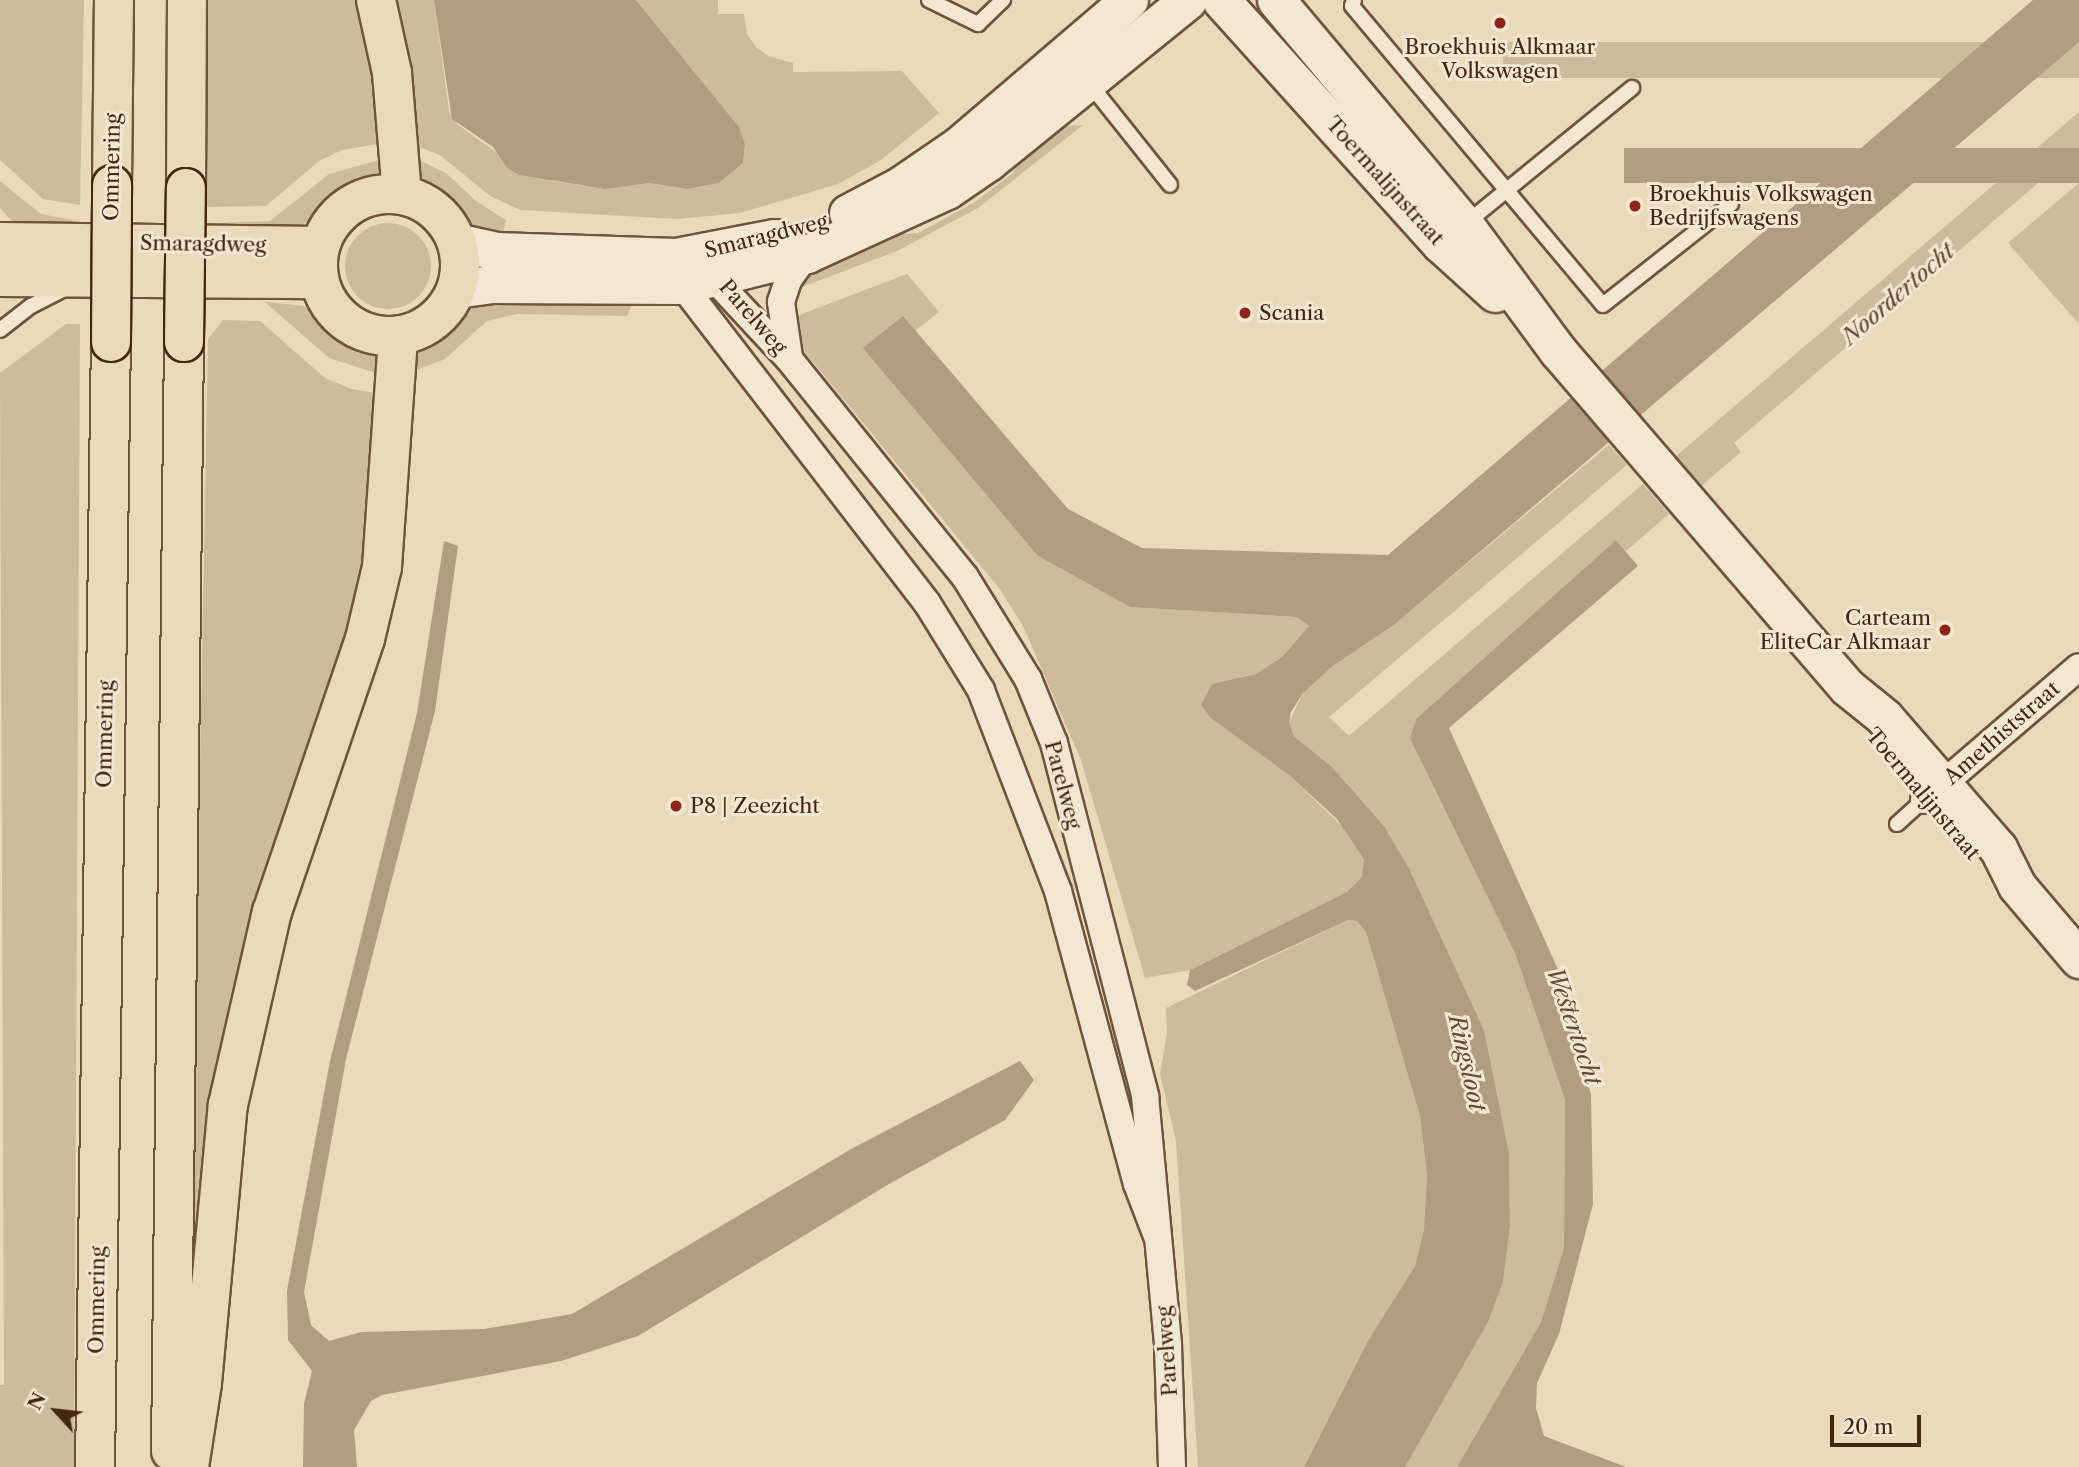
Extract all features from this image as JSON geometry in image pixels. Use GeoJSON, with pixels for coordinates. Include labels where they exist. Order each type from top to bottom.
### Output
{"type":"FeatureCollection","features":[{"type":"Feature","properties":{"kind":"highway","name":"Ommering"},"geometry":{"type":"LineString","coordinates":[[95,1467],[114,0]]}},
{"type":"Feature","properties":{"kind":"highway"},"geometry":{"type":"LineString","coordinates":[[171,1467],[187,0]]}},
{"type":"Feature","properties":{"kind":"highway"},"geometry":{"type":"LineString","coordinates":[[376,0],[392,73],[402,195]]}},
{"type":"Feature","properties":{"kind":"highway"},"geometry":{"type":"LineString","coordinates":[[402,195],[437,212],[456,242],[460,264],[456,289],[438,317],[419,330],[398,335],[377,335],[348,323],[326,299],[320,262],[343,210],[371,197],[402,195]]}},
{"type":"Feature","properties":{"kind":"highway","name":"Smaragdweg"},"geometry":{"type":"LineString","coordinates":[[1,259],[320,262]]}},
{"type":"Feature","properties":{"kind":"highway","name":"Smaragdweg"},"geometry":{"type":"LineString","coordinates":[[1,259],[88,278],[320,262]]}},
{"type":"Feature","properties":{"kind":"highway"},"geometry":{"type":"LineString","coordinates":[[189,1467],[202,1383],[228,1105],[272,912],[365,639],[382,567],[398,335]]}},
{"type":"Feature","properties":{"kind":"street","name":"Smaragdweg"},"geometry":{"type":"LineString","coordinates":[[456,289],[494,284],[697,272],[807,254],[947,190],[1077,68],[1129,0]]}},
{"type":"Feature","properties":{"kind":"street","name":"Smaragdweg"},"geometry":{"type":"LineString","coordinates":[[456,242],[497,251],[548,254],[697,272],[830,223],[901,185],[1077,68],[1188,0]]}},
{"type":"Feature","properties":{"kind":"street","name":"Toermalijnstraat"},"geometry":{"type":"LineString","coordinates":[[1221,0],[1453,234],[1847,687],[1868,735],[1933,792],[1979,862],[2017,886],[2079,959]]}},
{"type":"Feature","properties":{"kind":"street","name":"Toermalijnstraat"},"geometry":{"type":"LineString","coordinates":[[1276,0],[1453,234]]}},
{"type":"Feature","properties":{"kind":"street","name":"Smaragdweg"},"geometry":{"type":"LineString","coordinates":[[789,359],[782,302],[788,281],[807,254]]}},
{"type":"Feature","properties":{"kind":"street","name":"Parelweg"},"geometry":{"type":"LineString","coordinates":[[697,272],[789,359],[965,577],[1028,679],[1054,743],[1145,1096],[1153,1147],[1157,1236],[1168,1346],[1172,1467]]}},
{"type":"Feature","properties":{"kind":"street","name":"Parelweg"},"geometry":{"type":"LineString","coordinates":[[697,272],[927,603],[981,690],[1058,891],[1137,1184],[1157,1236]]}},
{"type":"Feature","properties":{"kind":"street","name":"Amethiststraat"},"geometry":{"type":"LineString","coordinates":[[1933,792],[2079,667]]}},
{"type":"Feature","properties":{"kind":"lane"},"geometry":{"type":"LineString","coordinates":[[929,0],[978,24],[1003,0]]}},
{"type":"Feature","properties":{"kind":"lane"},"geometry":{"type":"LineString","coordinates":[[1354,0],[1352,6],[1508,188],[1603,305],[1731,204]]}},
{"type":"Feature","properties":{"kind":"lane"},"geometry":{"type":"LineString","coordinates":[[1077,68],[1170,185]]}},
{"type":"Feature","properties":{"kind":"lane"},"geometry":{"type":"LineString","coordinates":[[1453,234],[1632,88]]}},
{"type":"Feature","properties":{"kind":"lane"},"geometry":{"type":"LineString","coordinates":[[0,330],[31,306],[88,278]]}},
{"type":"Feature","properties":{"kind":"lane"},"geometry":{"type":"LineString","coordinates":[[1897,824],[1933,792]]}},
{"type":"Feature","properties":{"kind":"shaded area"},"geometry":{"type":"Polygon","coordinates":[[[0,0],[84,0],[80,205],[43,199],[0,160],[0,0]]]}},
{"type":"Feature","properties":{"kind":"shaded area"},"geometry":{"type":"Polygon","coordinates":[[[204,0],[365,0],[384,143],[342,150],[319,161],[266,206],[201,207],[204,0]]]}},
{"type":"Feature","properties":{"kind":"shaded area"},"geometry":{"type":"Polygon","coordinates":[[[382,0],[434,0],[449,111],[457,124],[497,153],[552,181],[605,189],[650,183],[687,189],[719,183],[743,163],[745,144],[739,127],[636,0],[718,0],[718,14],[744,14],[747,34],[756,47],[768,56],[793,63],[793,72],[902,71],[939,113],[881,160],[838,184],[740,213],[677,219],[520,210],[490,196],[440,155],[416,146],[382,0]]]}},
{"type":"Feature","properties":{"kind":"shaded area"},"geometry":{"type":"Polygon","coordinates":[[[1503,42],[2079,42],[2079,78],[1503,78],[1503,42]]]}},
{"type":"Feature","properties":{"kind":"shaded area"},"geometry":{"type":"Polygon","coordinates":[[[2079,112],[2079,148],[1734,443],[1741,452],[1700,487],[1675,457],[2079,112]]]}},
{"type":"Feature","properties":{"kind":"shaded area"},"geometry":{"type":"Polygon","coordinates":[[[1083,125],[978,208],[897,251],[794,290],[822,259],[886,235],[918,233],[975,202],[1013,173],[1026,147],[1054,127],[1083,125]]]}},
{"type":"Feature","properties":{"kind":"shaded area"},"geometry":{"type":"Polygon","coordinates":[[[386,158],[385,179],[338,192],[300,228],[218,235],[218,223],[270,221],[329,174],[386,158]]]}},
{"type":"Feature","properties":{"kind":"shaded area"},"geometry":{"type":"Polygon","coordinates":[[[416,159],[446,173],[476,201],[506,220],[503,233],[471,226],[424,188],[415,180],[416,159]]]}},
{"type":"Feature","properties":{"kind":"shaded area"},"geometry":{"type":"Polygon","coordinates":[[[0,181],[41,214],[82,222],[82,236],[20,230],[0,208],[0,181]]]}},
{"type":"Feature","properties":{"kind":"shaded area"},"geometry":{"type":"Polygon","coordinates":[[[2079,183],[2079,324],[2008,243],[2079,183]]]}},
{"type":"Feature","properties":{"kind":"shaded area"},"geometry":{"type":"Polygon","coordinates":[[[388,223],[404,227],[418,236],[427,250],[431,266],[427,282],[418,296],[404,305],[388,309],[372,305],[358,296],[349,282],[345,266],[349,250],[358,236],[372,227],[388,223]]]}},
{"type":"Feature","properties":{"kind":"shaded area"},"geometry":{"type":"Polygon","coordinates":[[[907,274],[939,312],[915,331],[903,316],[1038,556],[1130,607],[1296,617],[1309,626],[1282,657],[1256,674],[1241,677],[1211,718],[1290,776],[1356,840],[1365,859],[1362,878],[1347,892],[1190,970],[1145,978],[1081,760],[1023,626],[999,588],[803,350],[795,333],[794,317],[907,274]]]}},
{"type":"Feature","properties":{"kind":"shaded area"},"geometry":{"type":"Polygon","coordinates":[[[489,296],[632,305],[627,316],[517,314],[487,321],[445,359],[411,372],[417,349],[489,296]]]}},
{"type":"Feature","properties":{"kind":"shaded area"},"geometry":{"type":"Polygon","coordinates":[[[265,302],[304,306],[344,342],[383,354],[382,375],[329,358],[265,302]]]}},
{"type":"Feature","properties":{"kind":"shaded area"},"geometry":{"type":"Polygon","coordinates":[[[223,320],[260,321],[325,378],[352,389],[382,394],[374,538],[202,1246],[191,1246],[208,339],[223,320]]]}},
{"type":"Feature","properties":{"kind":"shaded area"},"geometry":{"type":"Polygon","coordinates":[[[66,324],[80,324],[74,1467],[0,1467],[0,1385],[4,1385],[0,373],[66,324]]]}},
{"type":"Feature","properties":{"kind":"shaded area"},"geometry":{"type":"Polygon","coordinates":[[[1609,445],[1627,465],[1329,717],[1349,736],[1643,484],[1669,514],[1626,551],[1616,540],[1417,718],[1515,953],[1565,1100],[1564,1248],[1541,1322],[1457,1467],[1405,1467],[1503,1282],[1510,1225],[1509,1153],[1484,1030],[1409,868],[1384,826],[1332,767],[1294,736],[1289,722],[1303,693],[1333,666],[1394,625],[1609,445]]]}},
{"type":"Feature","properties":{"kind":"shaded area"},"geometry":{"type":"Polygon","coordinates":[[[1348,920],[1357,921],[1366,932],[1420,1116],[1427,1175],[1424,1229],[1415,1266],[1369,1339],[1304,1467],[1198,1467],[1176,1141],[1160,1074],[1167,1033],[1166,1008],[1348,920]]]}},
{"type":"Feature","properties":{"kind":"water"},"geometry":{"type":"Polygon","coordinates":[[[434,0],[636,0],[739,127],[745,144],[743,163],[719,183],[687,189],[650,183],[605,189],[519,175],[507,168],[493,147],[452,119],[434,0]]]}},
{"type":"Feature","properties":{"kind":"water","name":"Ringsloot"},"geometry":{"type":"Polygon","coordinates":[[[2033,0],[2079,0],[2079,42],[1394,625],[1333,666],[1303,693],[1291,712],[1289,722],[1294,736],[1332,767],[1384,826],[1409,868],[1484,1030],[1509,1153],[1510,1226],[1503,1282],[1488,1322],[1405,1467],[1304,1467],[1369,1339],[1415,1266],[1424,1229],[1427,1175],[1420,1116],[1366,932],[1357,921],[1348,920],[1195,991],[1187,985],[1190,970],[1347,892],[1362,877],[1364,859],[1337,819],[1290,776],[1211,718],[1201,705],[1212,684],[1256,674],[1282,657],[1309,626],[1296,617],[1130,607],[1038,556],[863,348],[903,316],[1068,509],[1142,548],[1388,555],[2033,0]]]}},
{"type":"Feature","properties":{"kind":"water"},"geometry":{"type":"Polygon","coordinates":[[[1624,148],[2079,148],[2079,183],[1624,183],[1624,148]]]}},
{"type":"Feature","properties":{"kind":"water"},"geometry":{"type":"Polygon","coordinates":[[[1616,540],[1638,566],[1449,728],[1561,976],[1591,1095],[1593,1204],[1559,1334],[1537,1383],[1536,1408],[1544,1436],[1626,1467],[1457,1467],[1541,1322],[1564,1248],[1565,1100],[1515,953],[1410,738],[1417,718],[1616,540]]]}},
{"type":"Feature","properties":{"kind":"water"},"geometry":{"type":"Polygon","coordinates":[[[444,541],[458,546],[435,711],[346,1059],[304,1292],[311,1325],[329,1341],[361,1332],[484,1329],[572,1314],[853,1148],[1020,1061],[1034,1080],[1005,1120],[889,1184],[638,1336],[561,1361],[382,1395],[371,1401],[354,1430],[357,1467],[303,1467],[304,1404],[312,1371],[288,1340],[287,1291],[330,1061],[417,713],[444,541]]]}},
{"type":"Feature","properties":{"kind":"place","name":"Broekhuis Alkmaar Volkswagen"},"geometry":{"type":"Point","coordinates":[1500,23]}},
{"type":"Feature","properties":{"kind":"place","name":"Broekhuis Volkswagen Bedrijfswagens"},"geometry":{"type":"Point","coordinates":[1635,206]}},
{"type":"Feature","properties":{"kind":"place","name":"Scania"},"geometry":{"type":"Point","coordinates":[1245,313]}},
{"type":"Feature","properties":{"kind":"place","name":"Carteam EliteCar Alkmaar"},"geometry":{"type":"Point","coordinates":[1945,630]}},
{"type":"Feature","properties":{"kind":"place","name":"P8 | Zeezicht"},"geometry":{"type":"Point","coordinates":[676,806]}},
{"type":"Feature","properties":{"kind":"water label","name":"Noordertocht"},"geometry":{"type":"Point","coordinates":[1898,294]}},
{"type":"Feature","properties":{"kind":"water label","name":"Westertocht"},"geometry":{"type":"Point","coordinates":[1574,1026]}}]}
